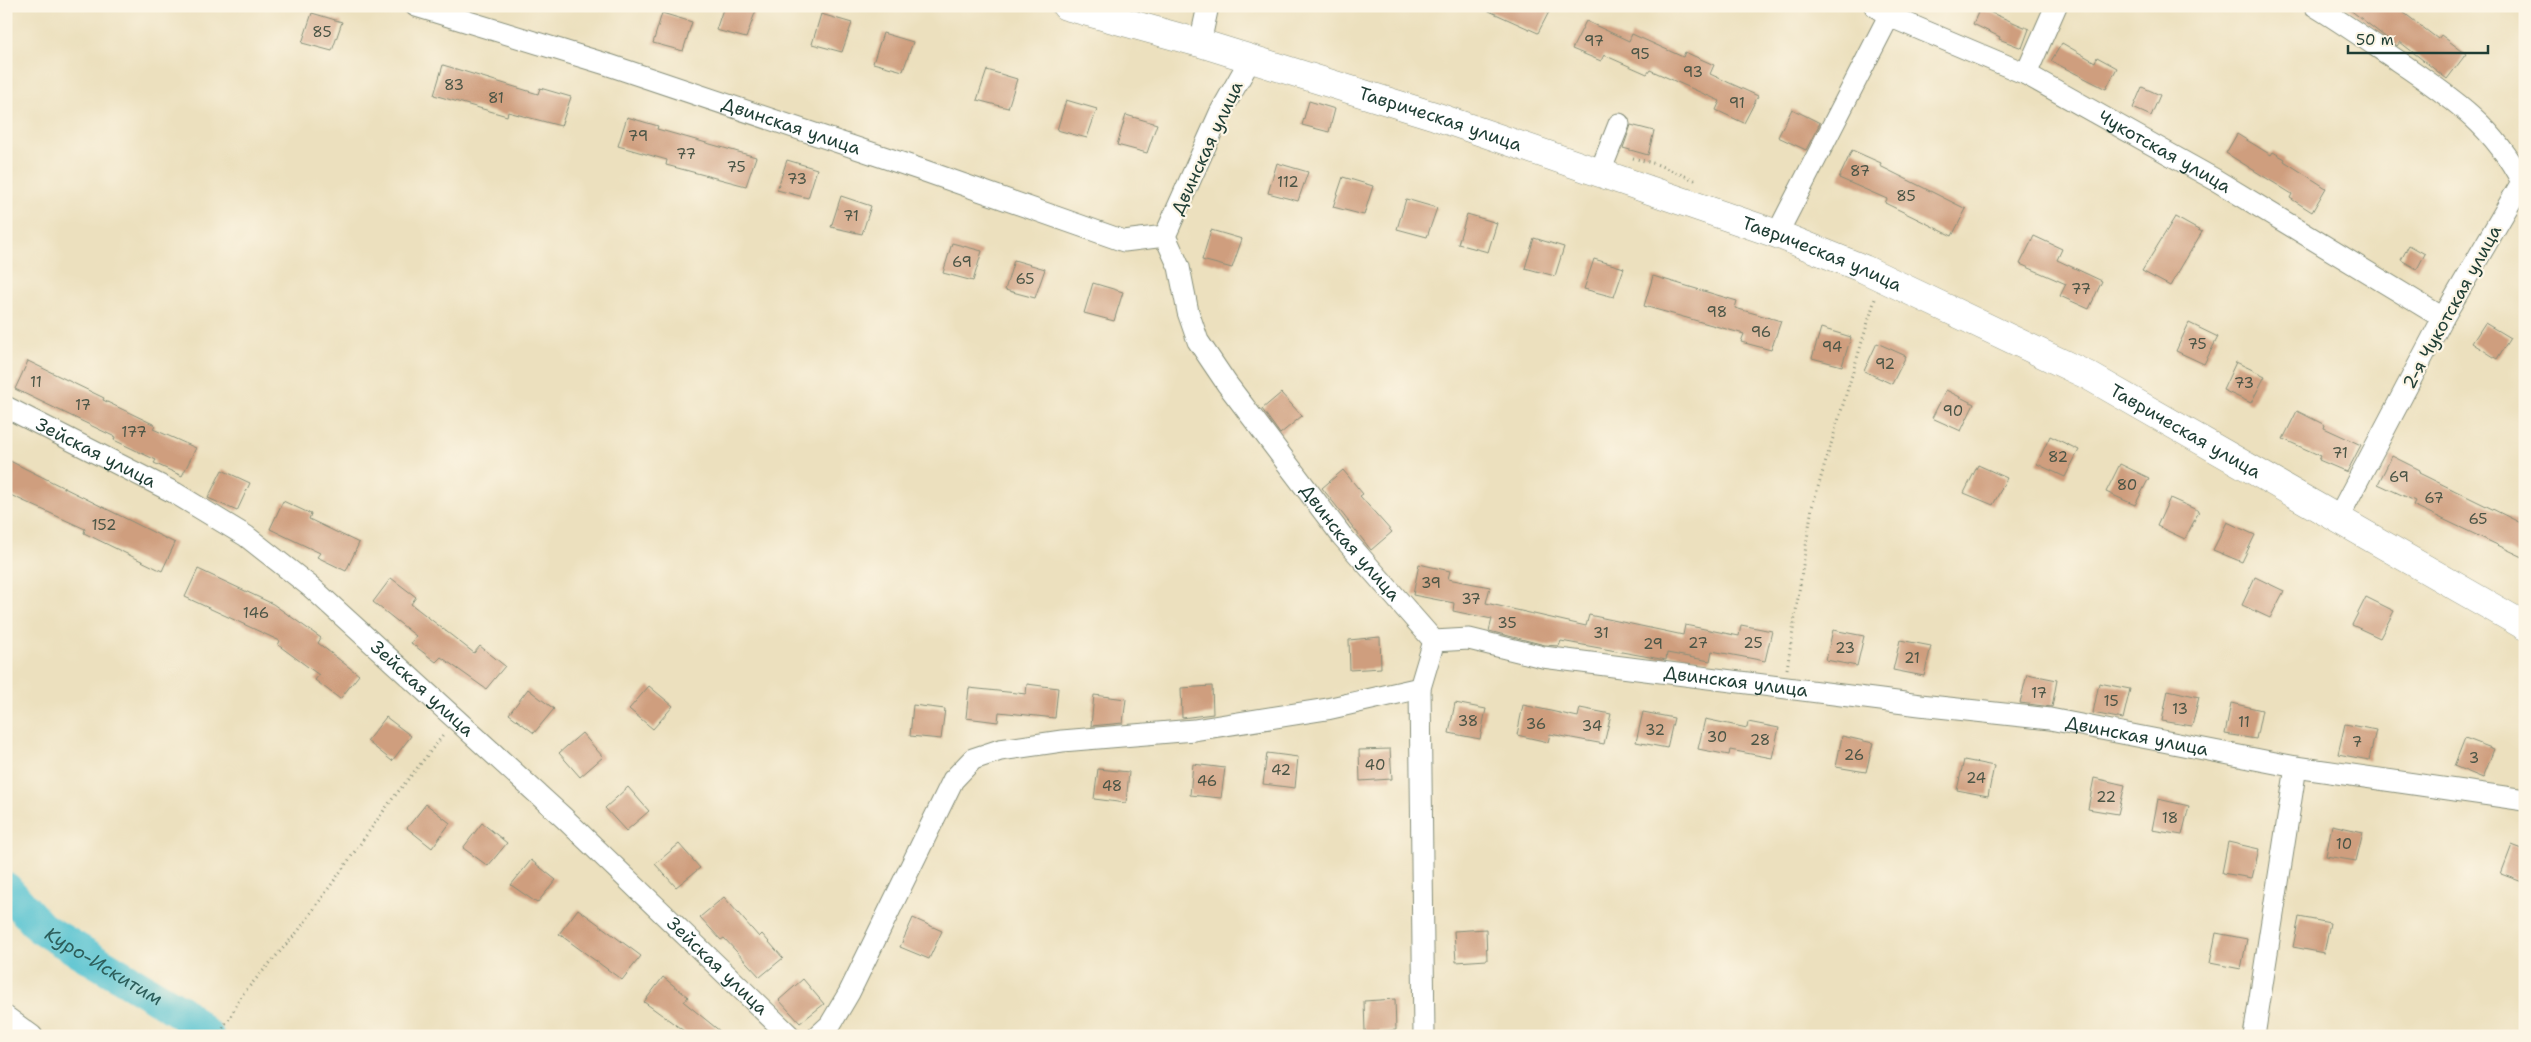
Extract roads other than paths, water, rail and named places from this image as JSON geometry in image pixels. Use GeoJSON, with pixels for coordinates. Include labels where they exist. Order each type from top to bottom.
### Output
{"type":"FeatureCollection","features":[{"type":"Feature","properties":{"kind":"main road","name":"Таврическая улица"},"geometry":{"type":"LineString","coordinates":[[1066,6],[1200,43],[1435,116],[1777,234],[1864,269],[2089,376],[2525,626]]}},
{"type":"Feature","properties":{"kind":"street","name":"Двинская улица"},"geometry":{"type":"LineString","coordinates":[[416,6],[618,68],[922,170],[1124,242],[1165,236]]}},
{"type":"Feature","properties":{"kind":"street"},"geometry":{"type":"LineString","coordinates":[[1200,43],[1208,6]]}},
{"type":"Feature","properties":{"kind":"street"},"geometry":{"type":"LineString","coordinates":[[2026,74],[2056,6]]}},
{"type":"Feature","properties":{"kind":"street","name":"2-я Чукотская улица"},"geometry":{"type":"LineString","coordinates":[[2314,6],[2339,20],[2461,104],[2495,139],[2512,162],[2523,183],[2443,318],[2338,518]]}},
{"type":"Feature","properties":{"kind":"street"},"geometry":{"type":"LineString","coordinates":[[1777,234],[1882,11]]}},
{"type":"Feature","properties":{"kind":"street","name":"Чукотская улица"},"geometry":{"type":"LineString","coordinates":[[1882,11],[2026,74],[2214,179],[2443,318]]}},
{"type":"Feature","properties":{"kind":"street","name":"Двинская улица"},"geometry":{"type":"LineString","coordinates":[[1250,60],[1220,113],[1165,236],[1179,267],[1188,312],[1198,341],[1227,384],[1342,536],[1434,641],[1469,639],[1543,657],[1784,686],[1920,705],[2050,719],[2296,767],[2525,800]]}},
{"type":"Feature","properties":{"kind":"street"},"geometry":{"type":"LineString","coordinates":[[1600,172],[1619,124]]}},
{"type":"Feature","properties":{"kind":"street","name":"Зейская улица"},"geometry":{"type":"LineString","coordinates":[[6,407],[175,493],[246,536],[311,587],[564,818],[790,1036]]}},
{"type":"Feature","properties":{"kind":"street"},"geometry":{"type":"LineString","coordinates":[[1424,1036],[1420,688],[1434,641]]}},
{"type":"Feature","properties":{"kind":"street"},"geometry":{"type":"LineString","coordinates":[[818,1036],[830,1025],[849,993],[953,780],[973,758],[1009,748],[1194,730],[1327,710],[1420,688]]}},
{"type":"Feature","properties":{"kind":"street"},"geometry":{"type":"LineString","coordinates":[[2254,1036],[2296,767]]}},
{"type":"Feature","properties":{"kind":"street"},"geometry":{"type":"LineString","coordinates":[[6,1017],[32,1036]]}},
{"type":"Feature","properties":{"kind":"waterway","name":"Куро-Искитим"},"geometry":{"type":"LineString","coordinates":[[6,889],[41,928],[181,1012],[207,1036]]}}]}
